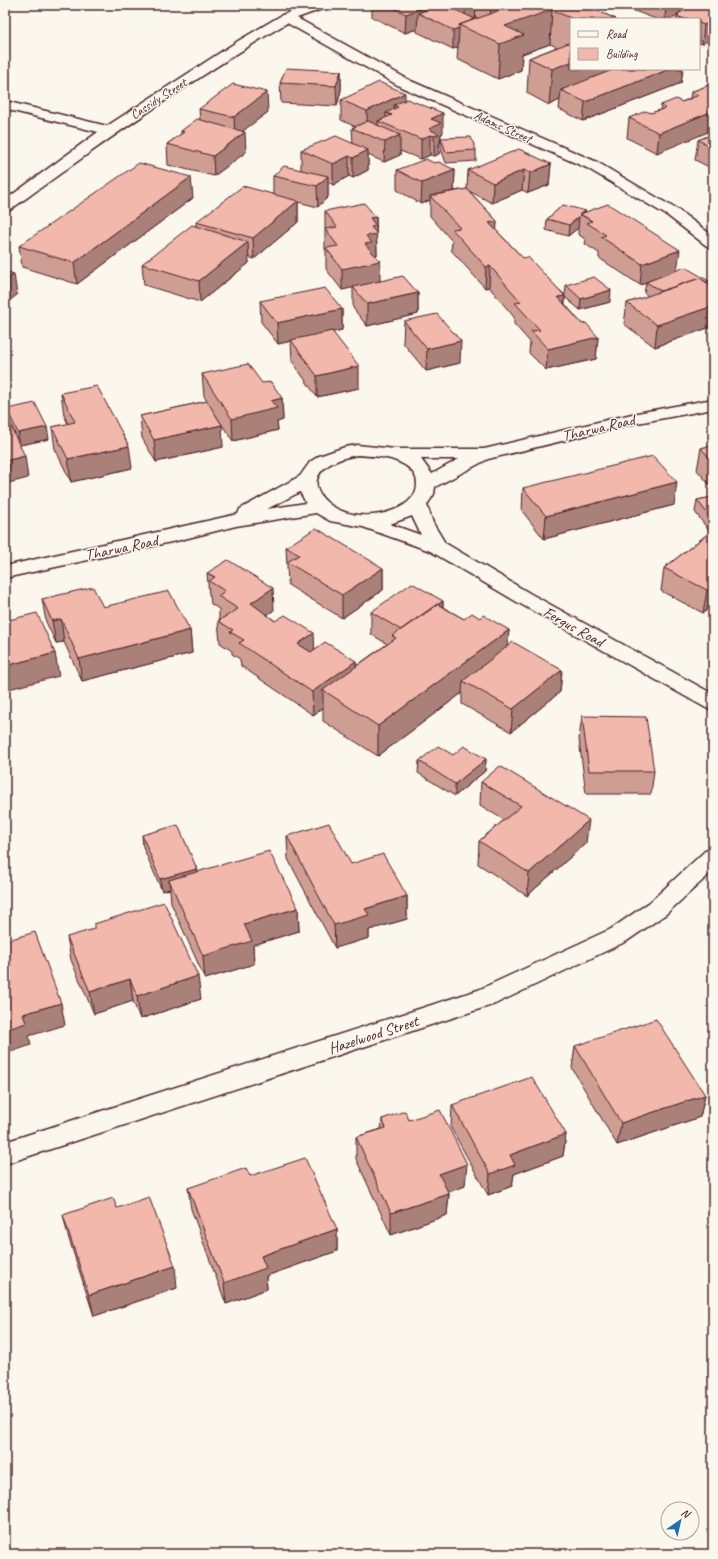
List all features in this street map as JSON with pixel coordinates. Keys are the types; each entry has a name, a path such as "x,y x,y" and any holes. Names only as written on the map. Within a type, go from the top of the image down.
{"street":[{"name":"Cassidy Street","path":"5,208 109,131 243,44 288,18 321,5"},
{"name":"Adams Street","path":"288,18 406,84 592,165 673,214 713,244"},
{"path":"5,105 109,131"},
{"name":"Tharwa Road","path":"394,454 484,454 632,419 713,404"},
{"path":"357,450 376,450 394,454 417,466 424,475 427,484 426,492 418,505 407,512 394,517 365,521 339,517 319,507 311,498 307,489 307,480 313,469 324,460 339,454 357,450"},
{"name":"Tharwa Road","path":"427,484 484,454"},
{"name":"Tharwa Road","path":"236,520 307,480"},
{"path":"418,505 424,523 437,547"},
{"name":"Tharwa Road","path":"5,572 176,535 236,520 319,507"},
{"name":"Fergus Road","path":"365,521 437,547 531,602 713,703"},
{"name":"Hazelwood Street","path":"5,1153 486,997 619,935 658,908 713,857"}],"building":[{"path":"387,5 432,5 406,14"},
{"path":"440,5 445,5 475,19 459,25 459,28 453,30 418,13"},
{"path":"515,5 584,5 614,18 571,18 552,10 505,26 524,35 500,44 459,25"},
{"path":"696,5 713,5 713,20 704,25 700,23 700,18 682,18 676,16 679,15 677,14"},
{"path":"570,42 570,62 552,69 529,58"},
{"path":"286,68 341,71 336,86 280,83"},
{"path":"612,70 667,70 585,102 561,90"},
{"path":"379,82 405,93 367,111 341,100"},
{"path":"233,84 267,92 234,117 199,109"},
{"path":"709,85 713,87 713,111 659,133 629,118 646,111 651,113 666,108 661,105 676,99 682,102 699,95 691,92"},
{"path":"407,99 443,113 431,119 441,123 429,129 439,134 434,136 430,135 421,139 378,121 392,115 386,113 398,107 394,105"},
{"path":"197,119 245,132 213,156 167,144 184,132 181,131"},
{"path":"368,121 400,135 385,142 352,128"},
{"path":"713,134 713,147 698,140"},
{"path":"336,136 368,150 353,158 349,156 333,164 301,150"},
{"path":"471,137 476,150 446,152 441,138"},
{"path":"519,149 551,164 530,173 524,170 493,183 468,170"},
{"path":"426,159 434,163 439,162 455,170 422,183 397,170"},
{"path":"139,163 191,177 74,263 19,246"},
{"path":"284,166 328,176 317,186 273,176"},
{"path":"243,186 298,201 253,238 196,222"},
{"path":"467,189 497,221 489,223 523,258 528,257 565,296 558,297 582,324 586,323 598,337 548,349 531,331 540,330 515,303 521,302 490,266 486,267 452,229 460,228 430,196"},
{"path":"364,203 376,217 370,218 376,226 371,227 377,234 366,236 372,243 365,244 380,261 342,269 326,248 338,246 325,229 337,227 325,211"},
{"path":"608,204 680,250 642,264 601,237 606,235 587,223 592,221 580,214"},
{"path":"563,205 586,211 580,214 579,217 569,225 547,219"},
{"path":"192,225 248,242 199,281 142,264"},
{"path":"685,267 709,281 706,282 700,278 661,291 646,282"},
{"path":"5,271 14,274 5,281"},
{"path":"403,276 418,293 367,304 353,287"},
{"path":"594,277 611,290 581,299 566,285"},
{"path":"700,278 713,287 713,306 657,325 627,303"},
{"path":"325,288 342,309 277,323 260,301"},
{"path":"437,314 461,341 427,349 404,321"},
{"path":"332,331 359,366 317,376 291,340"},
{"path":"248,364 262,383 271,382 282,398 271,401 277,408 232,419 202,374"},
{"path":"97,386 129,446 68,459 52,427 75,422 61,393"},
{"path":"207,401 222,425 154,440 140,416"},
{"path":"35,403 47,427 18,433 7,409"},
{"path":"5,416 25,456 5,461"},
{"path":"713,445 713,462 701,448"},
{"path":"653,456 677,482 546,516 523,488"},
{"path":"713,497 713,521 697,500"},
{"path":"316,528 383,568 342,595 287,562 299,555 286,547"},
{"path":"713,530 713,586 707,590 664,568"},
{"path":"228,560 273,588 251,603 275,621 285,615 314,633 298,644 311,652 325,642 356,661 312,692 239,643 244,640 230,632 233,630 218,621 238,609 218,596 225,591 209,581 215,577 207,573"},
{"path":"412,583 443,601 401,630 371,612"},
{"path":"93,587 103,607 169,591 190,630 79,659 61,619 52,621 42,599"},
{"path":"437,604 464,619 472,613 480,618 483,615 509,630 378,726 323,690 396,638 392,636"},
{"path":"37,613 55,653 5,666 5,621"},
{"path":"513,642 562,670 513,709 463,681"},
{"path":"582,716 646,717 654,771 589,771"},
{"path":"438,746 453,755 464,746 486,759 455,784 419,761"},
{"path":"500,766 589,820 529,873 479,841 521,806 481,782"},
{"path":"329,823 351,864 383,854 407,896 365,909 369,915 334,925 287,836"},
{"path":"178,825 197,869 160,879 142,835"},
{"path":"269,851 298,908 244,924 252,941 203,956 169,880"},
{"path":"164,902 198,976 137,996 130,979 90,992 67,937 94,929 94,924"},
{"path":"35,932 61,1003 23,1014 26,1023 5,1030 5,941"},
{"path":"656,1019 705,1095 621,1123 575,1046"},
{"path":"532,1077 566,1134 510,1155 515,1165 490,1174 452,1105"},
{"path":"440,1110 467,1164 439,1174 449,1194 391,1213 356,1137 386,1128 382,1119 405,1111 409,1120"},
{"path":"305,1158 337,1229 261,1256 266,1268 224,1283 188,1188 246,1168 250,1176"},
{"path":"149,1197 175,1266 89,1295 63,1215 113,1198 117,1208"}]}
